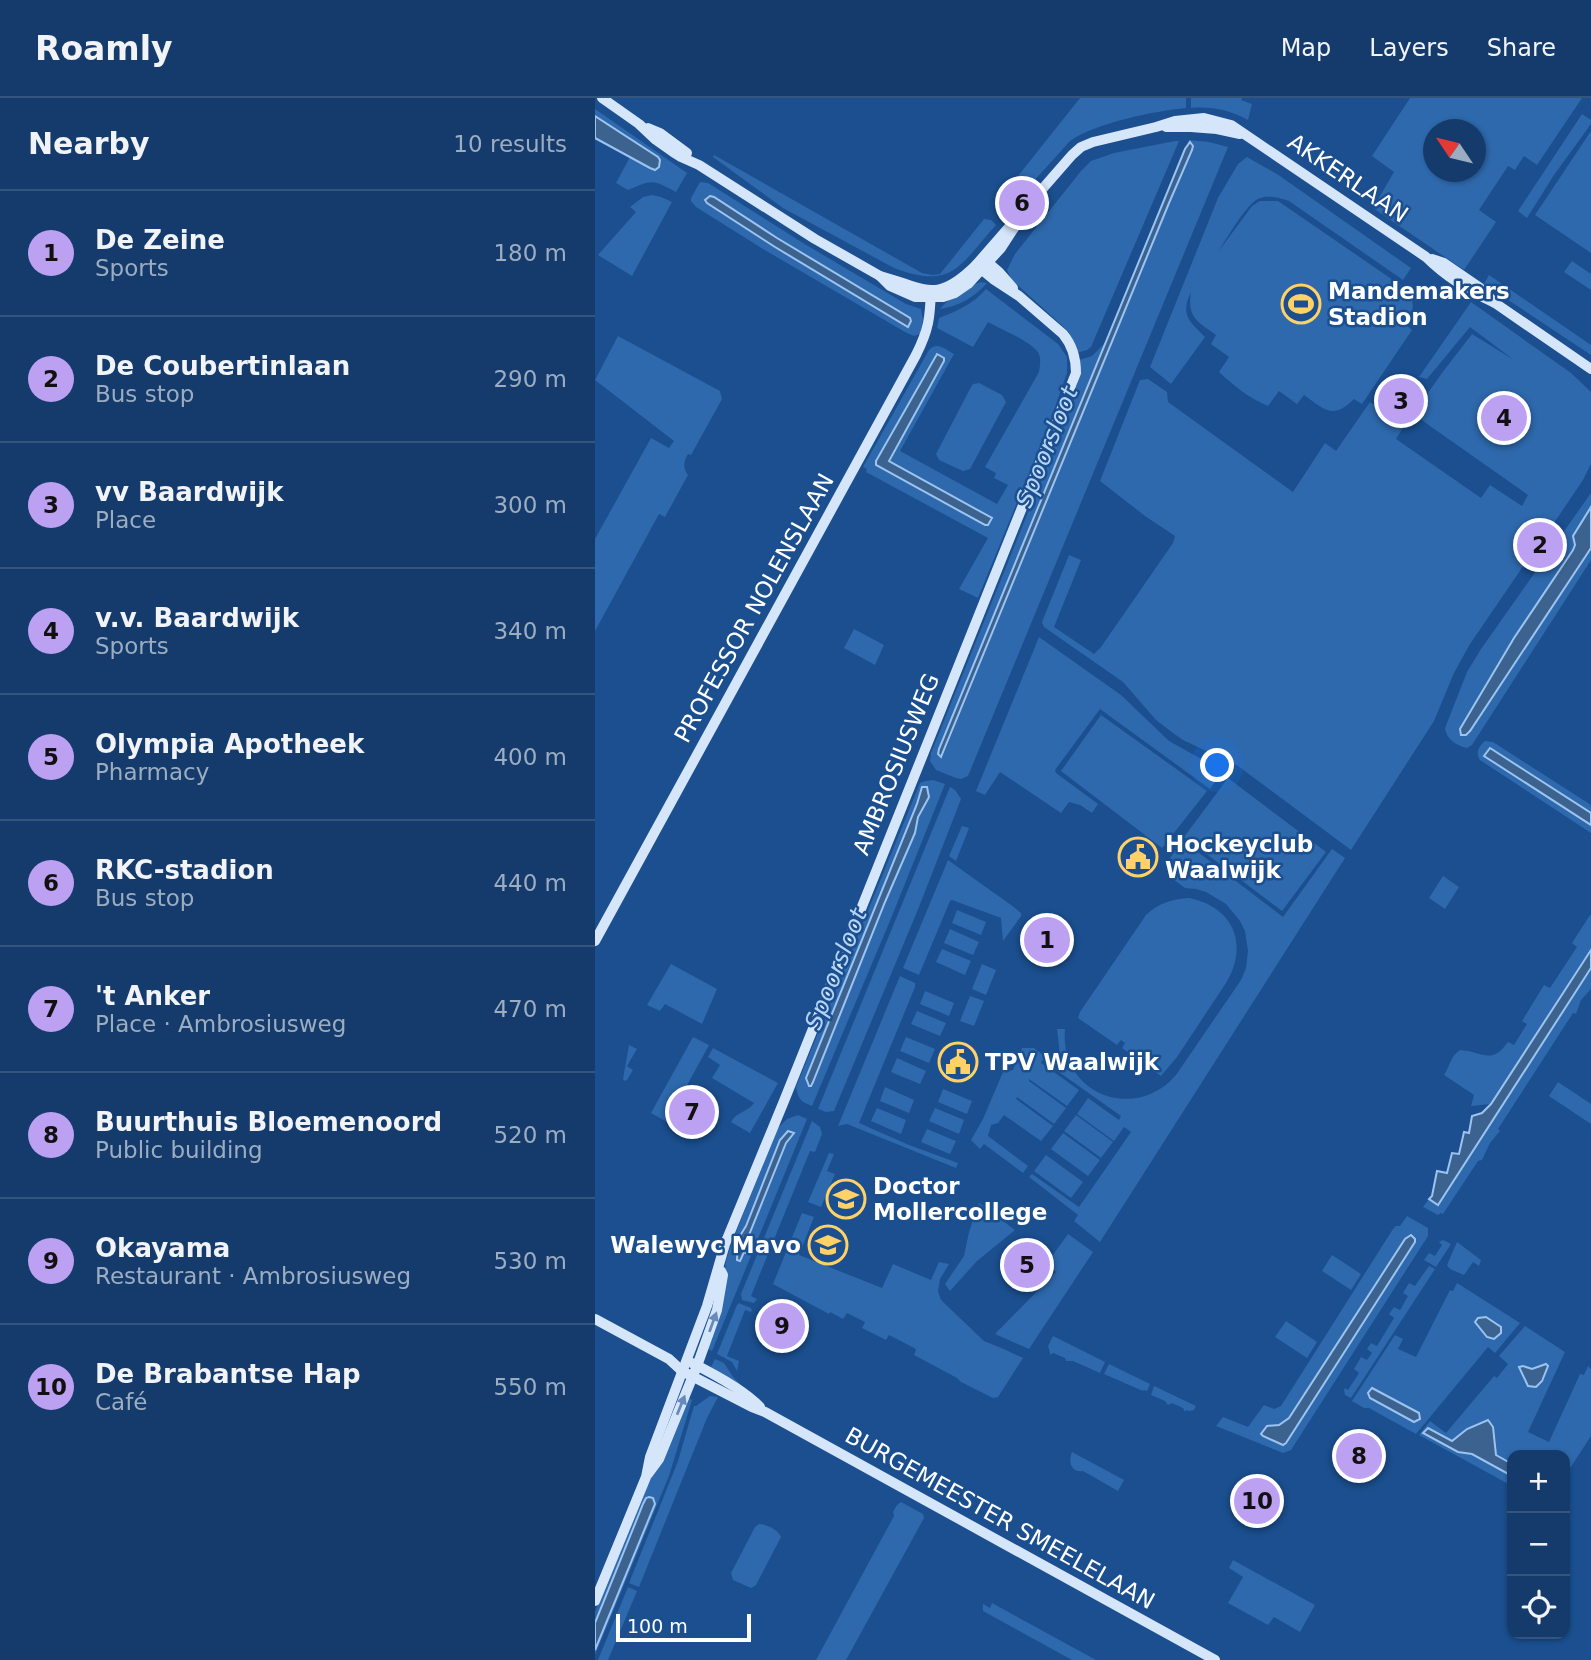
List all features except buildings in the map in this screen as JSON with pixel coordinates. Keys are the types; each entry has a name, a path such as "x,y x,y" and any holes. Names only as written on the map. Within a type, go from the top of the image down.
{"street":[{"path":"602,98 639,124 660,133 699,165 815,239 880,276 943,297 968,284 982,264"},
{"name":"AKKERLAAN","path":"982,264 1013,232 1020,216 1081,147 1156,127 1217,129 1246,135 1426,257 1439,270 1467,289 1495,303 1591,369"},
{"name":"AMBROSIUSWEG","path":"646,1477 650,1457 707,1306 725,1244 1076,373 1075,355 1068,340 1019,296 1005,278 982,264"},
{"name":"PROFESSOR NOLENSLAAN","path":"595,940 916,355 927,331 931,294"},
{"name":"AMBROSIUSWEG","path":"646,1477 659,1459 717,1310 723,1275 719,1265"},
{"name":"BURGEMEESTER SMEELELAAN","path":"595,1319 753,1400 765,1412 1215,1660"},
{"path":"595,1601 646,1477"}],"shaded area":[{"path":"1080,98 1186,98 1186,108 1126,119 1094,129 1070,141 1003,215 995,205"},
{"path":"1191,98 1242,98 1241,100 1252,104 1248,120 1220,110 1191,108"},
{"path":"1410,98 1582,98 1537,165 1524,156 1515,170 1508,166 1479,210 1496,222 1464,270 1373,208 1394,172 1372,156"},
{"path":"595,109 687,173 676,192 652,182 628,190 616,183 630,157 655,170 660,160 595,116"},
{"path":"1582,114 1591,120 1591,124 1527,218 1518,211"},
{"path":"595,116 658,157 659,167 655,170 650,168 595,138"},
{"path":"1591,131 1591,253 1535,215"},
{"path":"1189,140 1228,147 968,776 956,778 936,770 930,761 931,753 1062,428 1081,373 1079,360 1092,356 1106,342 939,749 938,754 941,757 1192,150 1190,143 1187,145"},
{"path":"1179,141 1091,347 1077,353 1068,331 1011,279 1007,270 1015,254 1091,161 1114,153"},
{"path":"1190,142 1192,150 941,757 938,754 939,749"},
{"path":"714,155 922,273 940,274 984,219 991,220 996,225 953,270 942,275 930,276 914,274 894,268 783,208 713,157"},
{"name":"Mandemakers Stadion","path":"1247,157 1277,174 1411,268 1403,280 1289,201 1271,197 1260,198 1249,206 1218,252 1252,206 1260,201 1278,201 1406,289 1413,307 1406,325 1412,330 1362,404 1354,399 1334,411 1318,405 1304,395 1297,404 1279,391 1268,406 1248,395 1219,372 1229,357 1211,344 1216,335 1192,313 1191,292 1186,312 1205,337 1171,384 1150,367 1218,198 1238,164"},
{"path":"700,182 708,183 906,304 921,309 923,320 920,334 914,336 905,332 763,249 696,207 691,198","holes":["714,197 910,318 908,326 707,203"]},
{"path":"652,195 672,202 632,276 598,255 636,212 630,207 643,197"},
{"path":"710,196 910,318 908,327 707,203 705,200"},
{"path":"1572,261 1591,274 1591,290 1564,272"},
{"path":"1489,275 1591,345 1591,355 1484,284"},
{"path":"981,282 987,283 972,297 954,306 940,309 959,292"},
{"path":"986,289 1058,344 1067,357 1067,373 978,598 959,589 988,538 866,472 867,469 863,467 929,350 935,346 941,347 954,354 900,451 997,504 1008,485 994,478 996,473 985,467 1039,372 1039,354 1016,336 988,322 973,347 937,328 939,318 976,299","holes":["937,354 944,362 889,461 992,517 876,465 935,356"]},
{"path":"1471,302 1571,373 1591,392 1591,464 1583,480 1552,526 1549,524 1522,563 1524,565 1470,644 1454,673 1434,721 1351,850 1238,766 1173,733 1156,720 1123,682 1044,627 1042,622 1069,555 1081,560 1054,627 1094,654 1173,543 1175,536 1100,481 1140,380 1148,379 1167,392 1168,402 1293,492 1325,443 1336,451 1370,402 1404,426 1396,439 1481,498 1490,485 1522,506 1528,495 1413,414 1472,334 1514,360 1470,327 1427,379 1419,377"},
{"path":"618,336 720,391 722,399 691,455 686,457 684,465 688,475 665,517 659,514 595,631 595,539 651,438 669,448 674,441 595,380"},
{"path":"937,354 944,358 944,361 889,461 992,518 988,525 876,465"},
{"path":"979,383 1002,395 1006,402 970,469 963,471 939,460 936,454 971,387"},
{"path":"1591,493 1591,507 1573,550 1514,638 1466,735 1591,548 1591,560 1472,745 1467,748 1456,744 1447,735 1445,728 1467,672"},
{"path":"1591,507 1591,548 1470,731 1461,735 1460,729 1514,638 1573,550 1573,536"},
{"path":"854,629 884,645 875,665 844,648"},
{"path":"1039,637 1121,695 1169,741 1223,771 1210,789 1100,709 1055,770 1098,804 1092,813 1069,802 1061,813 1000,772 985,795 976,791"},
{"path":"1101,715 1207,791 1162,848 1061,771"},
{"path":"1485,741 1493,742 1591,805 1591,813 1490,748 1484,756 1591,825 1591,833 1480,760 1478,750"},
{"path":"1490,748 1591,813 1591,825 1484,756"},
{"path":"1228,778 1326,852 1282,911 1184,837"},
{"path":"933,780 945,784 812,1106 801,1099 796,1087 920,783","holes":["917,804 921,811 915,833 813,1082 807,1084 806,1078"]},
{"path":"922,787 927,787 929,797 918,817 915,833 813,1082 809,1086 806,1078"},
{"path":"950,787 961,799 919,907 834,1111 818,1109"},
{"path":"962,826 969,828 956,861 949,856"},
{"path":"1182,840 1283,917 1332,849 1345,858 1100,1242 1074,1221 1078,1215 1029,1177 1032,1174 1079,1207 1131,1132 1124,1127 1114,1141 1077,1114 1088,1098 1119,1120 1121,1116 1042,1060 1041,1063 1079,1090 1067,1106 1029,1079 1066,1108 1054,1124 1017,1097 1016,1099 1053,1126 1041,1141 1004,1115 998,1123 991,1125 988,1136 1028,1166 1023,1173 984,1144 980,1149 971,1140 1003,1072 1013,1070 1022,1048 1034,1048 1061,1064 1057,1029 1065,1029 1066,1052 1074,1070 1087,1085 1103,1094 1121,1099 1141,1097 1159,1089 1176,1075 1241,980 1248,951 1245,931 1226,904 1206,892 1185,888 1166,874 1173,860 1170,858"},
{"path":"948,860 1011,905 1021,916 1003,941 1001,918 950,901 919,975 903,968"},
{"path":"1443,876 1459,887 1445,909 1429,898"},
{"path":"1189,898 1217,910 1227,919 1236,942 1236,955 1226,983 1177,1057 1161,1076 1122,1048 1125,1043 1121,1040 1117,1045 1078,1018 1146,915 1166,902"},
{"path":"957,910 986,922 981,935 952,923"},
{"path":"1590,915 1591,950 1491,1104 1471,1106 1474,1095 1444,1075 1452,1059 1460,1050 1491,1055 1496,1054 1508,1042 1514,1045 1527,1024 1522,1021 1544,985 1550,988 1577,947 1572,943"},
{"path":"950,929 979,942 973,955 944,943"},
{"path":"942,949 971,961 965,975 936,962"},
{"path":"1591,950 1591,968 1438,1205 1429,1199 1437,1171 1447,1173 1452,1153 1459,1154 1464,1132 1469,1133 1472,1116 1482,1113 1491,1104"},
{"path":"671,964 717,989 702,1024 665,1004 660,1011 647,1005"},
{"path":"982,964 996,970 986,995 972,989"},
{"path":"1591,968 1591,989 1581,1000 1576,1014 1573,1013 1498,1129 1500,1131 1490,1143 1482,1160 1478,1161 1443,1214 1438,1215 1423,1207 1429,1199 1439,1205"},
{"path":"900,976 915,983 915,987 859,1123 958,1163 956,1168 847,1124 838,1126"},
{"path":"925,991 954,1003 949,1016 920,1004"},
{"path":"970,996 984,1001 974,1026 960,1021"},
{"path":"917,1011 946,1023 940,1036 911,1024"},
{"path":"693,1037 709,1045 667,1122 651,1113"},
{"path":"906,1037 935,1049 929,1063 900,1051"},
{"path":"629,1045 637,1049 627,1066 633,1070 625,1081 623,1079"},
{"path":"713,1048 778,1083 750,1133 731,1122 754,1103 712,1078 720,1065 708,1057"},
{"path":"897,1058 926,1071 920,1084 891,1072"},
{"path":"1558,1082 1591,1104 1591,1124 1549,1096"},
{"path":"885,1087 914,1100 909,1113 880,1101"},
{"path":"943,1089 972,1101 967,1114 938,1102"},
{"path":"877,1108 906,1120 901,1134 871,1121"},
{"path":"935,1108 964,1120 959,1134 929,1121"},
{"path":"798,1115 807,1119 712,1351 706,1348 720,1310 726,1261 732,1242 778,1128 787,1119","holes":["793,1135 786,1143 747,1240 744,1252 738,1239 746,1226 780,1140"]},
{"path":"1076,1115 1113,1142 1101,1158 1064,1131"},
{"path":"812,1121 820,1127 822,1134 815,1152 810,1151 751,1296 757,1299 754,1303 742,1300 741,1294"},
{"path":"927,1129 956,1141 950,1154 921,1142"},
{"path":"788,1131 794,1133 786,1143 747,1240 747,1251 740,1261 737,1260 738,1239 746,1226 780,1140"},
{"path":"1063,1133 1100,1160 1088,1176 1051,1149"},
{"path":"829,1153 834,1154 827,1171 835,1174 821,1207 808,1202"},
{"path":"1046,1155 1083,1182 1071,1198 1034,1171"},
{"path":"979,1203 1015,1230 977,1261 950,1291 945,1284 964,1256"},
{"path":"802,1213 814,1217 799,1255 882,1288 893,1264 931,1280 939,1262 949,1264 940,1279 938,1291 941,1300 984,1341 1023,1358 998,1397 993,1398 961,1382 914,1355 916,1349 889,1335 886,1340 862,1328 865,1322 847,1313 843,1319 830,1312 829,1314 773,1284"},
{"path":"1407,1216 1428,1228 1428,1236 1291,1450 1283,1453 1216,1426 1223,1417 1248,1427 1264,1405 1274,1409 1281,1406 1393,1229 1400,1226"},
{"path":"1068,1234 1093,1252 1029,1349 995,1334 1056,1272 1047,1263"},
{"path":"1411,1235 1415,1242 1286,1443 1283,1445 1263,1436 1261,1434 1267,1426 1279,1425 1289,1418 1405,1239"},
{"path":"1443,1240 1451,1244 1436,1267 1424,1260 1429,1253 1435,1256 1442,1245 1439,1242"},
{"path":"1457,1242 1481,1260 1479,1266 1473,1262 1464,1275 1447,1265"},
{"path":"1332,1255 1361,1274 1351,1290 1322,1271"},
{"path":"1429,1266 1435,1269 1351,1398 1345,1395 1345,1388 1348,1390 1359,1373 1354,1369 1361,1357 1367,1360 1372,1353 1367,1349 1371,1343 1377,1346 1394,1318 1389,1314 1394,1307 1400,1310 1408,1296 1403,1293 1409,1283 1415,1286"},
{"path":"1457,1283 1520,1323 1495,1353 1488,1347 1416,1434 1352,1401 1395,1335 1403,1339 1398,1349 1416,1357 1450,1290 1453,1291","holes":["1368,1393 1420,1419 1414,1422 1370,1398"]},
{"path":"739,1303 752,1310 745,1310 727,1356 739,1361 737,1371 732,1362 717,1354"},
{"path":"1486,1317 1501,1327 1501,1333 1494,1339 1487,1337 1475,1322 1478,1318"},
{"path":"1286,1321 1317,1342 1307,1358 1275,1337"},
{"path":"1525,1326 1565,1352 1528,1432 1549,1442 1580,1374 1584,1375 1588,1366 1591,1369 1591,1436 1570,1468 1570,1450 1507,1450 1507,1461 1496,1455 1488,1421 1467,1429 1452,1441 1428,1428 1458,1452 1472,1454 1507,1473 1507,1483 1419,1435 1430,1421 1446,1433 1494,1376 1497,1378 1508,1364 1499,1356"},
{"path":"1053,1336 1105,1362 1100,1373 1073,1361 1066,1361 1053,1353 1050,1355 1048,1346"},
{"path":"715,1359 724,1363 746,1390 711,1367"},
{"path":"1109,1364 1150,1384 1147,1391 1104,1374"},
{"path":"1546,1364 1548,1366 1542,1381 1536,1387 1528,1386 1519,1367 1532,1369"},
{"path":"1154,1386 1196,1406 1194,1410 1185,1412 1183,1408 1172,1403 1168,1405 1151,1395"},
{"path":"1372,1388 1419,1413 1420,1419 1414,1422 1370,1398 1368,1393"},
{"path":"710,1396 718,1397 639,1587 629,1583 678,1461 694,1406"},
{"path":"689,1398 692,1400 669,1476 595,1655 655,1501 643,1504 595,1623 595,1612 649,1482"},
{"path":"1488,1420 1493,1427 1496,1455 1507,1461 1507,1473 1472,1454 1458,1452 1423,1433 1428,1428 1452,1441 1467,1429"},
{"path":"1072,1452 1124,1480 1118,1491 1073,1468"},
{"path":"649,1497 653,1498 655,1504 595,1650 595,1623 643,1504"},
{"path":"901,1502 923,1514 924,1518 846,1660 816,1660 894,1516 893,1512"},
{"path":"759,1524 772,1528 781,1537 756,1585 751,1588 733,1580 731,1573"},
{"path":"1233,1560 1315,1605 1300,1632 1274,1617 1268,1625 1228,1603 1243,1577 1229,1568"},
{"path":"628,1587 637,1591 608,1660 598,1660"},
{"path":"992,1603 1096,1660 1072,1660 983,1611 983,1604 990,1608"}],"place":[{"name":"RKC-stadion","path":"1022,203"},
{"name":"Mandemakers Stadion","path":"1301,304"},
{"name":"vv Baardwijk","path":"1401,401"},
{"name":"v.v. Baardwijk","path":"1504,418"},
{"name":"De Coubertinlaan","path":"1540,545"},
{"name":"Hockeyclub Waalwijk","path":"1138,857"},
{"name":"De Zeine","path":"1047,940"},
{"name":"TPV Waalwijk","path":"958,1062"},
{"name":"'t Anker","path":"692,1112"},
{"name":"Doctor Mollercollege","path":"846,1199"},
{"name":"Walewyc Mavo","path":"828,1245"},
{"name":"Olympia Apotheek","path":"1027,1265"},
{"name":"Okayama","path":"782,1326"},
{"name":"Buurthuis Bloemenoord","path":"1359,1456"},
{"name":"De Brabantse Hap","path":"1257,1501"}],"water label":[{"name":"Spoorsloot","path":"1047,447"},
{"name":"Spoorsloot","path":"836,969"}]}
